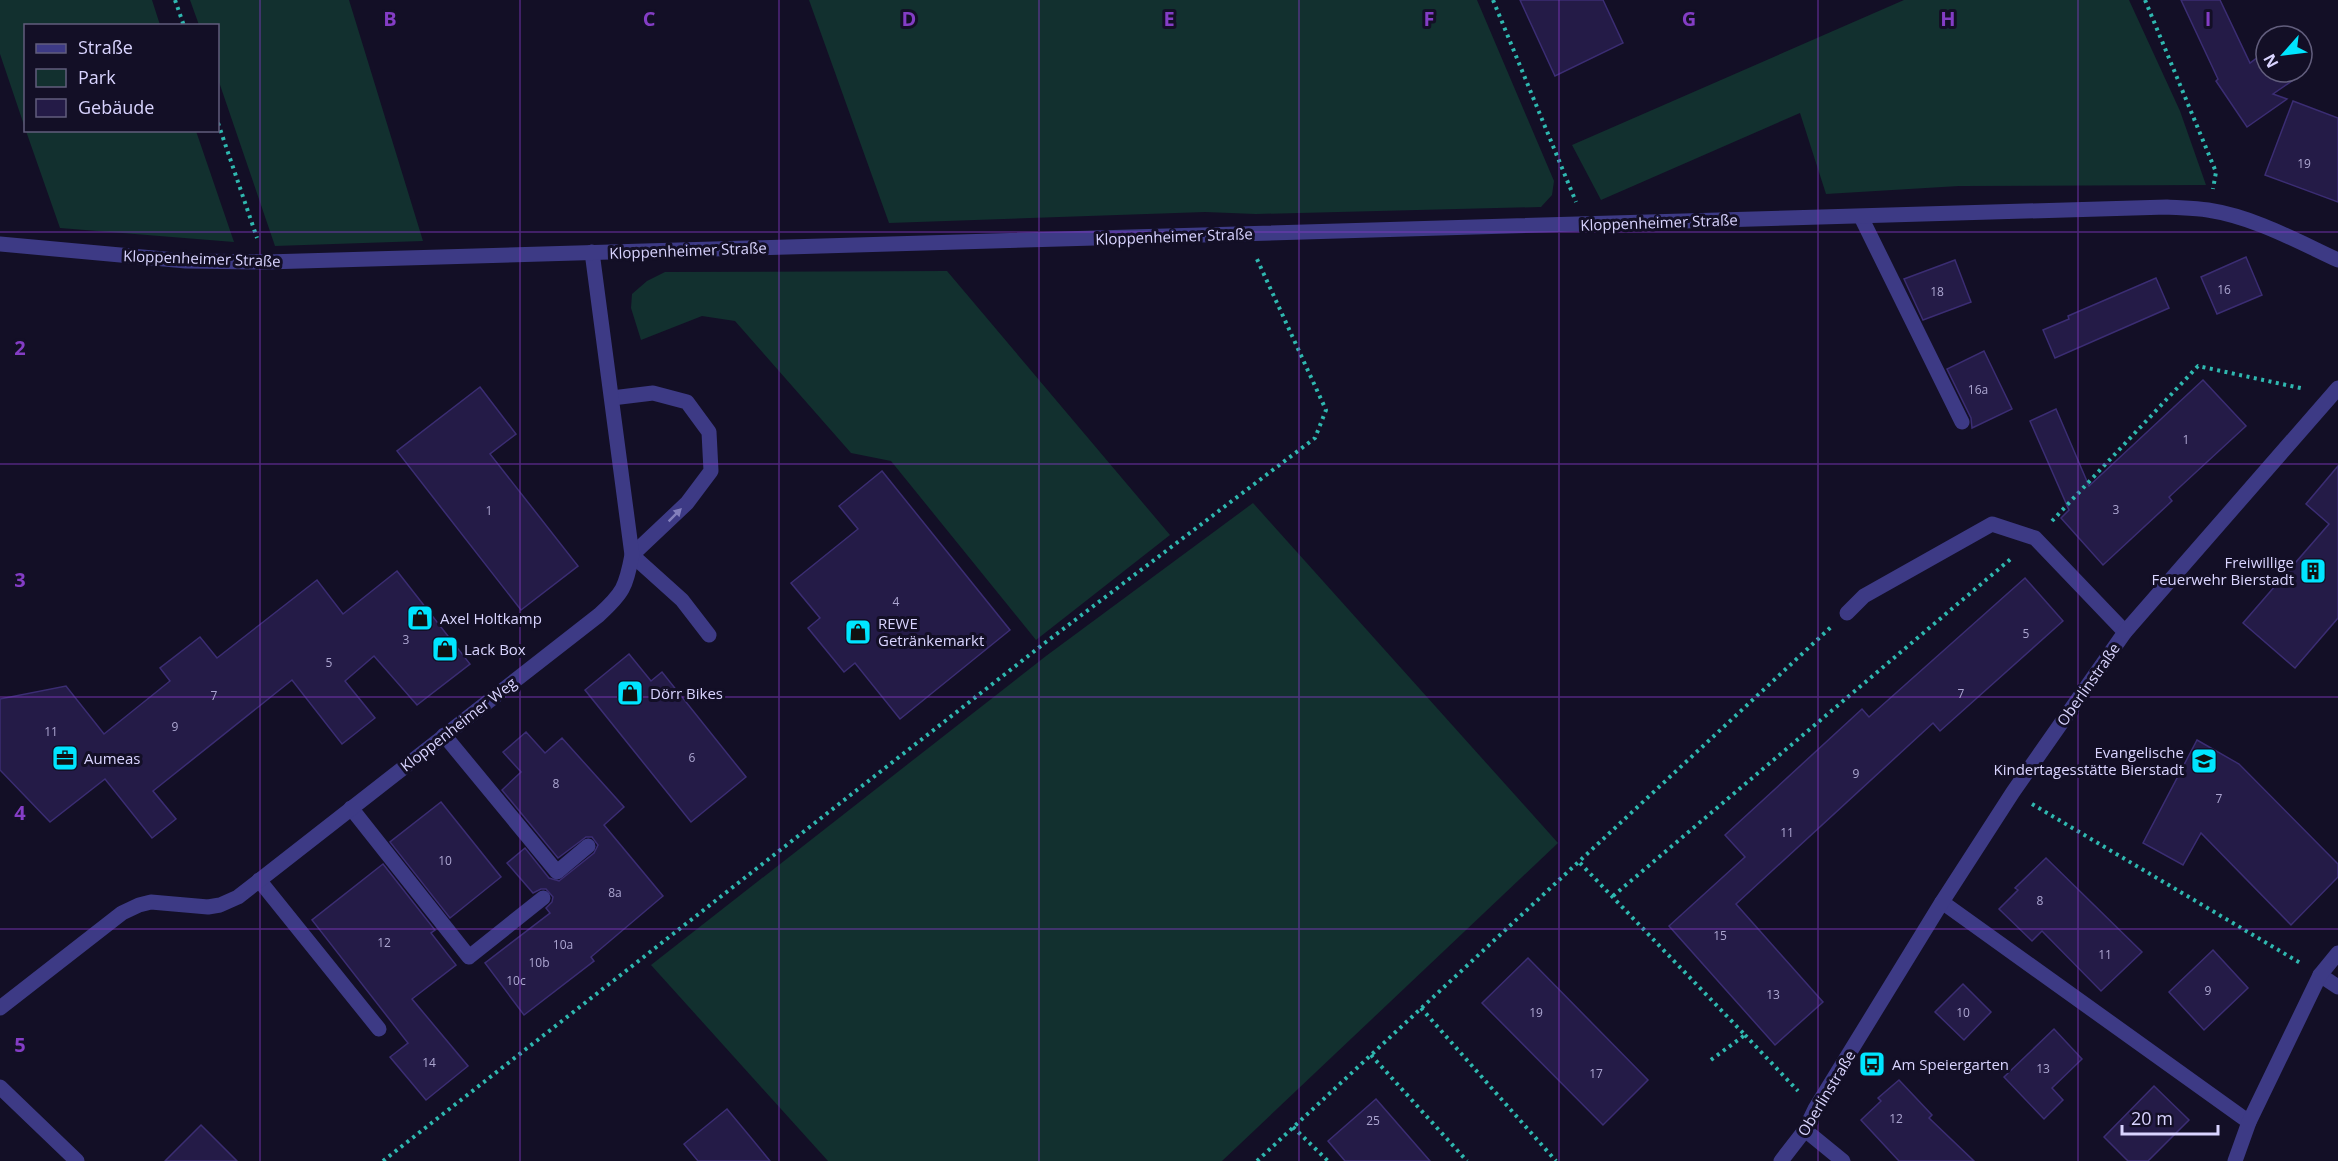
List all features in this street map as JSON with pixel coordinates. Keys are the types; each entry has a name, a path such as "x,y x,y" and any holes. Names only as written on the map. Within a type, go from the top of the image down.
{"street":[{"name":"Kloppenheimer Straße","path":"0,244 186,261 266,262 2167,207 2210,210 2284,235 2338,260"},
{"path":"1862,217 1962,422"},
{"name":"Kloppenheimer Weg","path":"0,1008 122,913 139,905 151,902 208,907 220,905 238,897 599,615 617,597 627,579 632,555 592,252"},
{"name":"Oberlinstraße","path":"1781,1161 1805,1130 1815,1109 1942,902 2013,792 2125,632 2335,391"},
{"path":"612,398 654,393 687,402 709,432 711,471 687,503 632,555 682,600 709,635"},
{"path":"1847,613 1864,596 1992,524 2035,538 2125,632"},
{"path":"444,735 557,872 588,846"},
{"path":"351,808 469,957 543,898"},
{"path":"259,880 379,1029"},
{"path":"1942,902 2249,1122"},
{"path":"2235,1161 2249,1122 2320,975 2338,953"},
{"path":"2320,975 2338,987"},
{"path":"0,1087 77,1161"},
{"path":"1805,1130 1843,1161"}],"path":[{"path":"175,0 183,24"},
{"path":"1493,0 1585,224"},
{"path":"2145,0 2216,172 2210,210"},
{"path":"219,126 266,262"},
{"path":"383,1161 1046,642 1315,438 1326,410 1246,234"},
{"path":"1614,896 2035,538 2198,366 2335,391"},
{"path":"1257,1161 1847,613"},
{"path":"2013,792 2320,975"},
{"path":"1580,862 1815,1109"},
{"path":"1421,1008 1556,1161"},
{"path":"1708,1062 1745,1035"},
{"path":"1371,1055 1467,1161"},
{"path":"1293,1127 1328,1161"}],"green space":[{"path":"0,0 152,0 160,24 24,24 24,125 0,54"},
{"path":"190,0 349,0 423,241 275,246 219,82 219,24 199,24"},
{"path":"809,0 1477,0 1554,181 1552,195 1541,207 1256,214 1205,212 889,223"},
{"path":"1904,0 2129,0 2180,111 2206,185 1959,186 1826,194 1800,113 1601,200 1572,145"},
{"path":"26,132 196,132 234,242 60,228"},
{"path":"947,271 1170,535 1036,640 891,461 851,453 735,321 702,316 641,340 631,308 632,294 647,281 665,272"},
{"path":"1253,503 1558,843 1222,1161 828,1161 651,965 1046,656"}],"building":[{"path":"1520,0 1603,0 1623,43 1555,76"},
{"path":"2181,0 2220,0 2250,63 2254,60 2254,84 2288,84 2273,94 2287,99 2247,127 2216,81 2218,79"},
{"path":"2293,101 2338,118 2338,202 2265,175"},
{"path":"2246,257 2262,295 2217,314 2201,277"},
{"path":"1955,260 1971,302 1923,320 1904,279"},
{"path":"2156,278 2169,308 2055,358 2043,330 2069,319 2068,316"},
{"path":"1984,351 2012,409 1972,428 1971,418 1947,369"},
{"path":"2203,380 2246,426 2169,497 2172,501 2103,565 2061,518 2069,510 2030,421 2056,409 2089,486"},
{"path":"480,387 516,434 490,454 578,566 521,610 397,451"},
{"name":"Freiwillige Feuerwehr Bierstadt","path":"2338,466 2338,618 2295,668 2243,623 2329,524 2306,504"},
{"path":"882,471 1010,630 900,719 855,663 844,672 808,628 820,618 791,583 858,529 839,506"},
{"path":"397,571 470,664 417,705 374,656 345,681 375,718 342,744 292,680 153,791 176,819 152,838 105,779 50,822 0,770 0,699 66,686 104,734 170,681 160,668 200,637 217,658 317,580 343,614"},
{"path":"2025,578 2063,621 1940,731 1933,723 1736,904 1823,1002 1775,1045 1669,926 1745,857 1725,835 1862,709 1869,717"},
{"path":"629,654 651,681 662,672 746,777 691,822 585,690"},
{"path":"526,732 545,753 562,738 624,807 604,825 663,896 591,957 594,961 524,1015 485,963 550,913 546,908 552,902 553,897 546,889 533,893 507,863 525,848 549,878 559,881 594,853 598,845 592,837 586,837 558,858 502,790 521,772 503,752"},
{"path":"2197,740 2239,764 2338,864 2338,877 2291,925 2201,833 2183,865 2143,843"},
{"path":"441,802 501,877 450,918 390,842"},
{"path":"2046,858 2142,952 2101,991 2042,931 2032,941 1999,909 2018,890 2015,888"},
{"path":"383,864 435,930 431,933 456,965 412,999 468,1066 426,1100 390,1057 408,1043 312,920"},
{"path":"2213,950 2248,988 2204,1030 2169,992"},
{"path":"1528,958 1648,1080 1603,1125 1482,1003"},
{"path":"1963,984 1991,1012 1964,1040 1935,1012"},
{"path":"2054,1029 2082,1059 2052,1088 2063,1100 2044,1119 2004,1077"},
{"path":"1899,1080 1932,1115 1929,1118 1974,1161 1899,1161 1861,1120 1881,1101 1878,1098"},
{"path":"2154,1086 2189,1120 2148,1161 2128,1161 2104,1137"},
{"path":"1376,1099 1430,1161 1345,1161 1328,1141"},
{"path":"727,1109 770,1161 698,1161 684,1144"},
{"path":"201,1125 237,1161 165,1161"}],"place":[{"name":"Freiwillige Feuerwehr Bierstadt","path":"2313,571"},
{"name":"Axel Holtkamp","path":"420,618"},
{"name":"REWE Getränkemarkt","path":"858,632"},
{"name":"Lack Box","path":"445,649"},
{"name":"Dörr Bikes","path":"630,693"},
{"name":"Aumeas","path":"65,758"},
{"name":"Evangelische Kindertagesstätte Bierstadt","path":"2204,761"},
{"name":"Am Speiergarten","path":"1872,1064"}]}
